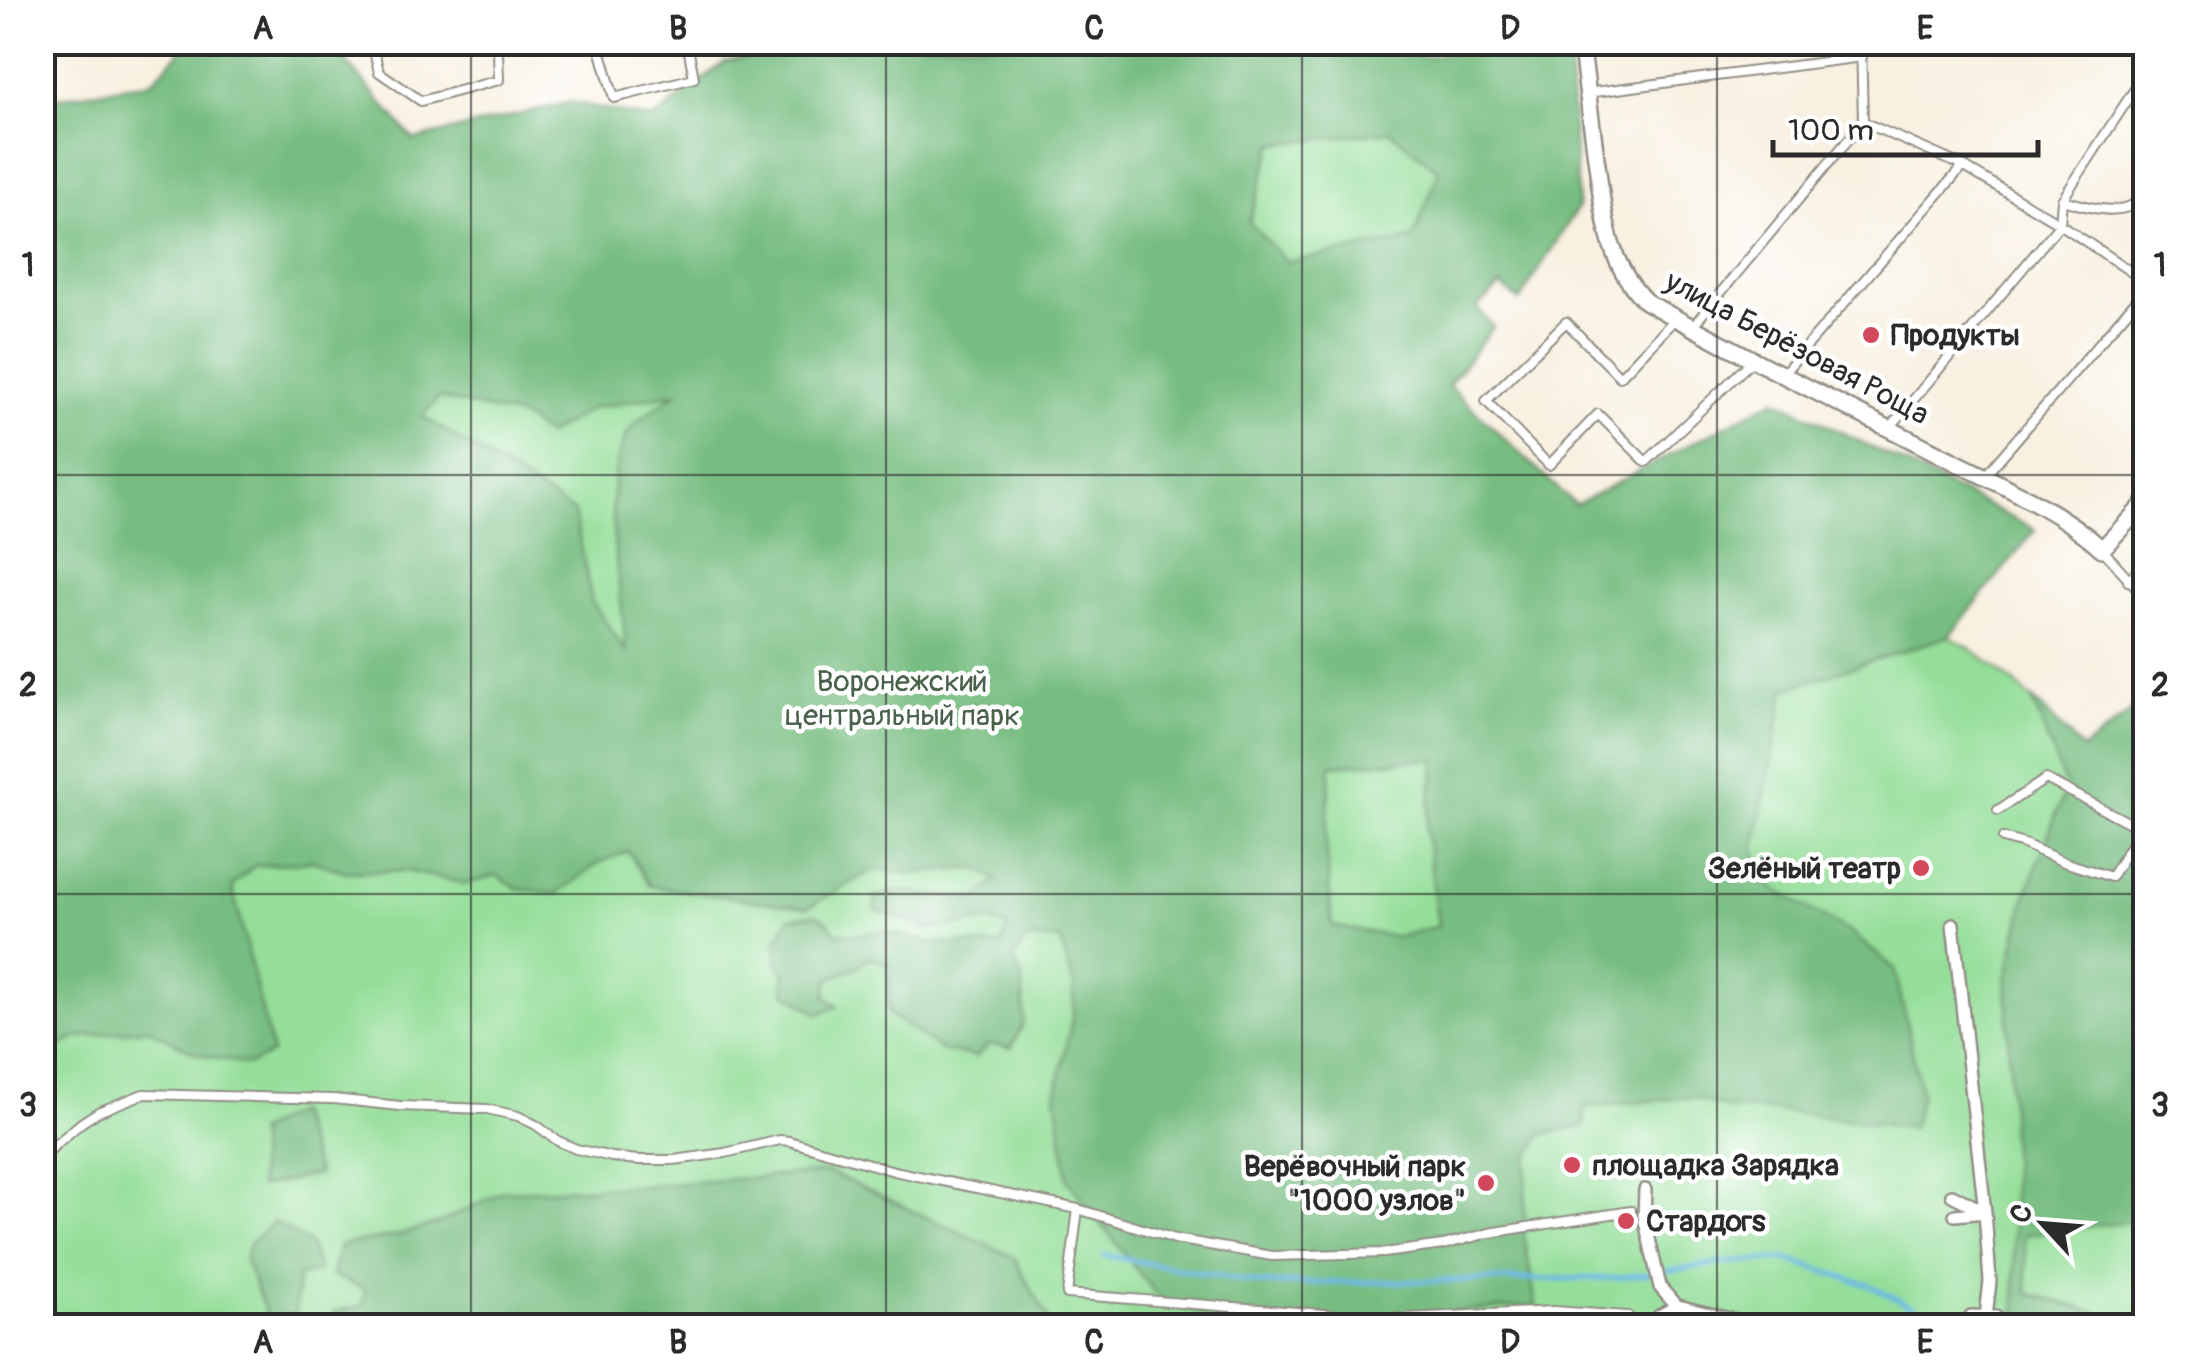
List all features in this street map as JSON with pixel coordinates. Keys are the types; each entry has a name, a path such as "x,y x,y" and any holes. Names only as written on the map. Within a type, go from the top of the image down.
{"street":[{"name":"улица Берёзовая Роща","path":"1581,42 1606,228 1617,262 1645,301 1984,477 2082,531 2102,548"},
{"path":"2102,548 2146,502"},
{"path":"1953,924 1988,1212 1990,1281 1984,1319"},
{"path":"1645,1190 1644,1217 1660,1287 1693,1326"},
{"path":"1952,1195 1988,1212"},
{"path":"1955,1215 1988,1212"},
{"path":"1665,1320 1677,1306"},
{"path":"1677,1306 1759,1326"}],"lane":[{"path":"372,42 379,72 421,101 499,80 498,52 506,42"},
{"path":"598,42 614,98 694,78 687,42"},
{"path":"1692,327 1863,122 1861,42"},
{"path":"1587,93 1862,57"},
{"path":"1889,429 2060,224 2062,200 2146,72"},
{"path":"1863,122 1963,166 2060,224 2146,285 1984,477"},
{"path":"1782,375 1963,166"},
{"path":"2062,200 2107,212 2138,203 2146,195"},
{"path":"1676,318 1620,377 1566,322 1486,402 1548,465 1598,414 1646,462 1753,360"},
{"path":"2102,548 2146,601"},
{"path":"2128,580 2146,561"},
{"path":"1998,810 2046,779 2143,824 2111,876 2003,838"},
{"path":"42,1160 81,1123 144,1094 333,1099 487,1109 518,1116 576,1149 637,1160 674,1160 789,1141 894,1172 1078,1209 1175,1239 1272,1256 1384,1253 1443,1245 1489,1233 1644,1217"},
{"path":"1078,1209 1068,1294 1386,1319 1554,1311 1628,1316"}],"green space":[{"name":"Воронежский центральный парк","path":"189,42 330,43 414,140 571,102 653,120 725,62 817,43 1363,42 1426,57 1497,43 1568,43 1578,207 1519,301 1501,285 1477,307 1493,327 1448,386 1575,505 1776,399 2035,530 1949,636 2003,673 2082,750 2145,701 2145,1326 43,1326 42,101 151,82"},
{"name":"Воронежский центральный парк","path":"1363,42 1426,57 1497,43 1568,43 1578,207 1519,301 1501,285 1477,307 1493,327 1448,385 1575,505 1776,399 2035,530 1949,636 1785,689 1755,847 1761,881 1851,933 1895,969 1921,1094 1912,1128 1772,1110 1729,1109 1693,1097 1584,1107 1585,1126 1543,1134 1527,1158 1524,1235 1536,1306 1372,1317 1369,1326 1244,1326 1161,1301 1068,1181 1056,1096 1074,1008 1074,985 1060,939 1025,940 1013,960 1022,975 1024,1022 1011,1048 989,1044 977,1057 941,1050 889,1014 888,964 869,957 829,979 826,997 838,1006 819,1014 784,991 785,974 778,963 776,942 789,918 816,914 835,932 854,935 882,931 935,943 1000,946 1008,927 989,921 928,929 876,910 875,897 900,891 977,899 997,880 976,868 912,873 873,870 807,908 650,886 628,851 599,863 557,894 516,888 496,875 467,884 407,871 346,872 312,861 254,866 232,886 272,1053 249,1065 195,1053 147,1028 77,1038 43,1055 43,101 151,82 189,43 330,43 414,140 571,102 653,120 725,62 817,43","holes":["1390,131 1439,171 1413,239 1287,262 1249,222 1273,144","676,393 632,428 619,456 614,482 614,540 626,651 592,602 574,512 422,416 439,398 521,417 547,435 592,408","1436,759 1426,830 1438,926 1396,937 1332,926 1326,843 1331,765"]},
{"path":"2031,697 2083,750 2145,701 2145,1219 2024,1235 2028,1293 2144,1326 2016,1326 2007,980 2025,898 2066,787"},
{"path":"296,1112 318,1174 259,1187 258,1131"},
{"path":"828,1172 1014,1257 1052,1326 336,1326 334,1312 362,1306 366,1290 332,1275 340,1245 396,1236 441,1222 504,1191 642,1186"},
{"path":"274,1222 309,1243 319,1272 298,1276 295,1314 268,1319 245,1260 249,1244"}],"waterway":[{"path":"1104,1255 1262,1284 1614,1278 1648,1274"},
{"path":"1666,1271 1785,1259 1869,1285 1952,1326"}],"place":[{"name":"Продукты","path":"1871,335"},
{"name":"Зелёный театр","path":"1921,868"},
{"name":"площадка Зарядка","path":"1572,1165"},
{"name":"Верёвочный парк \"1000 узлов\"","path":"1486,1183"},
{"name":"Стардогs","path":"1626,1221"}]}
